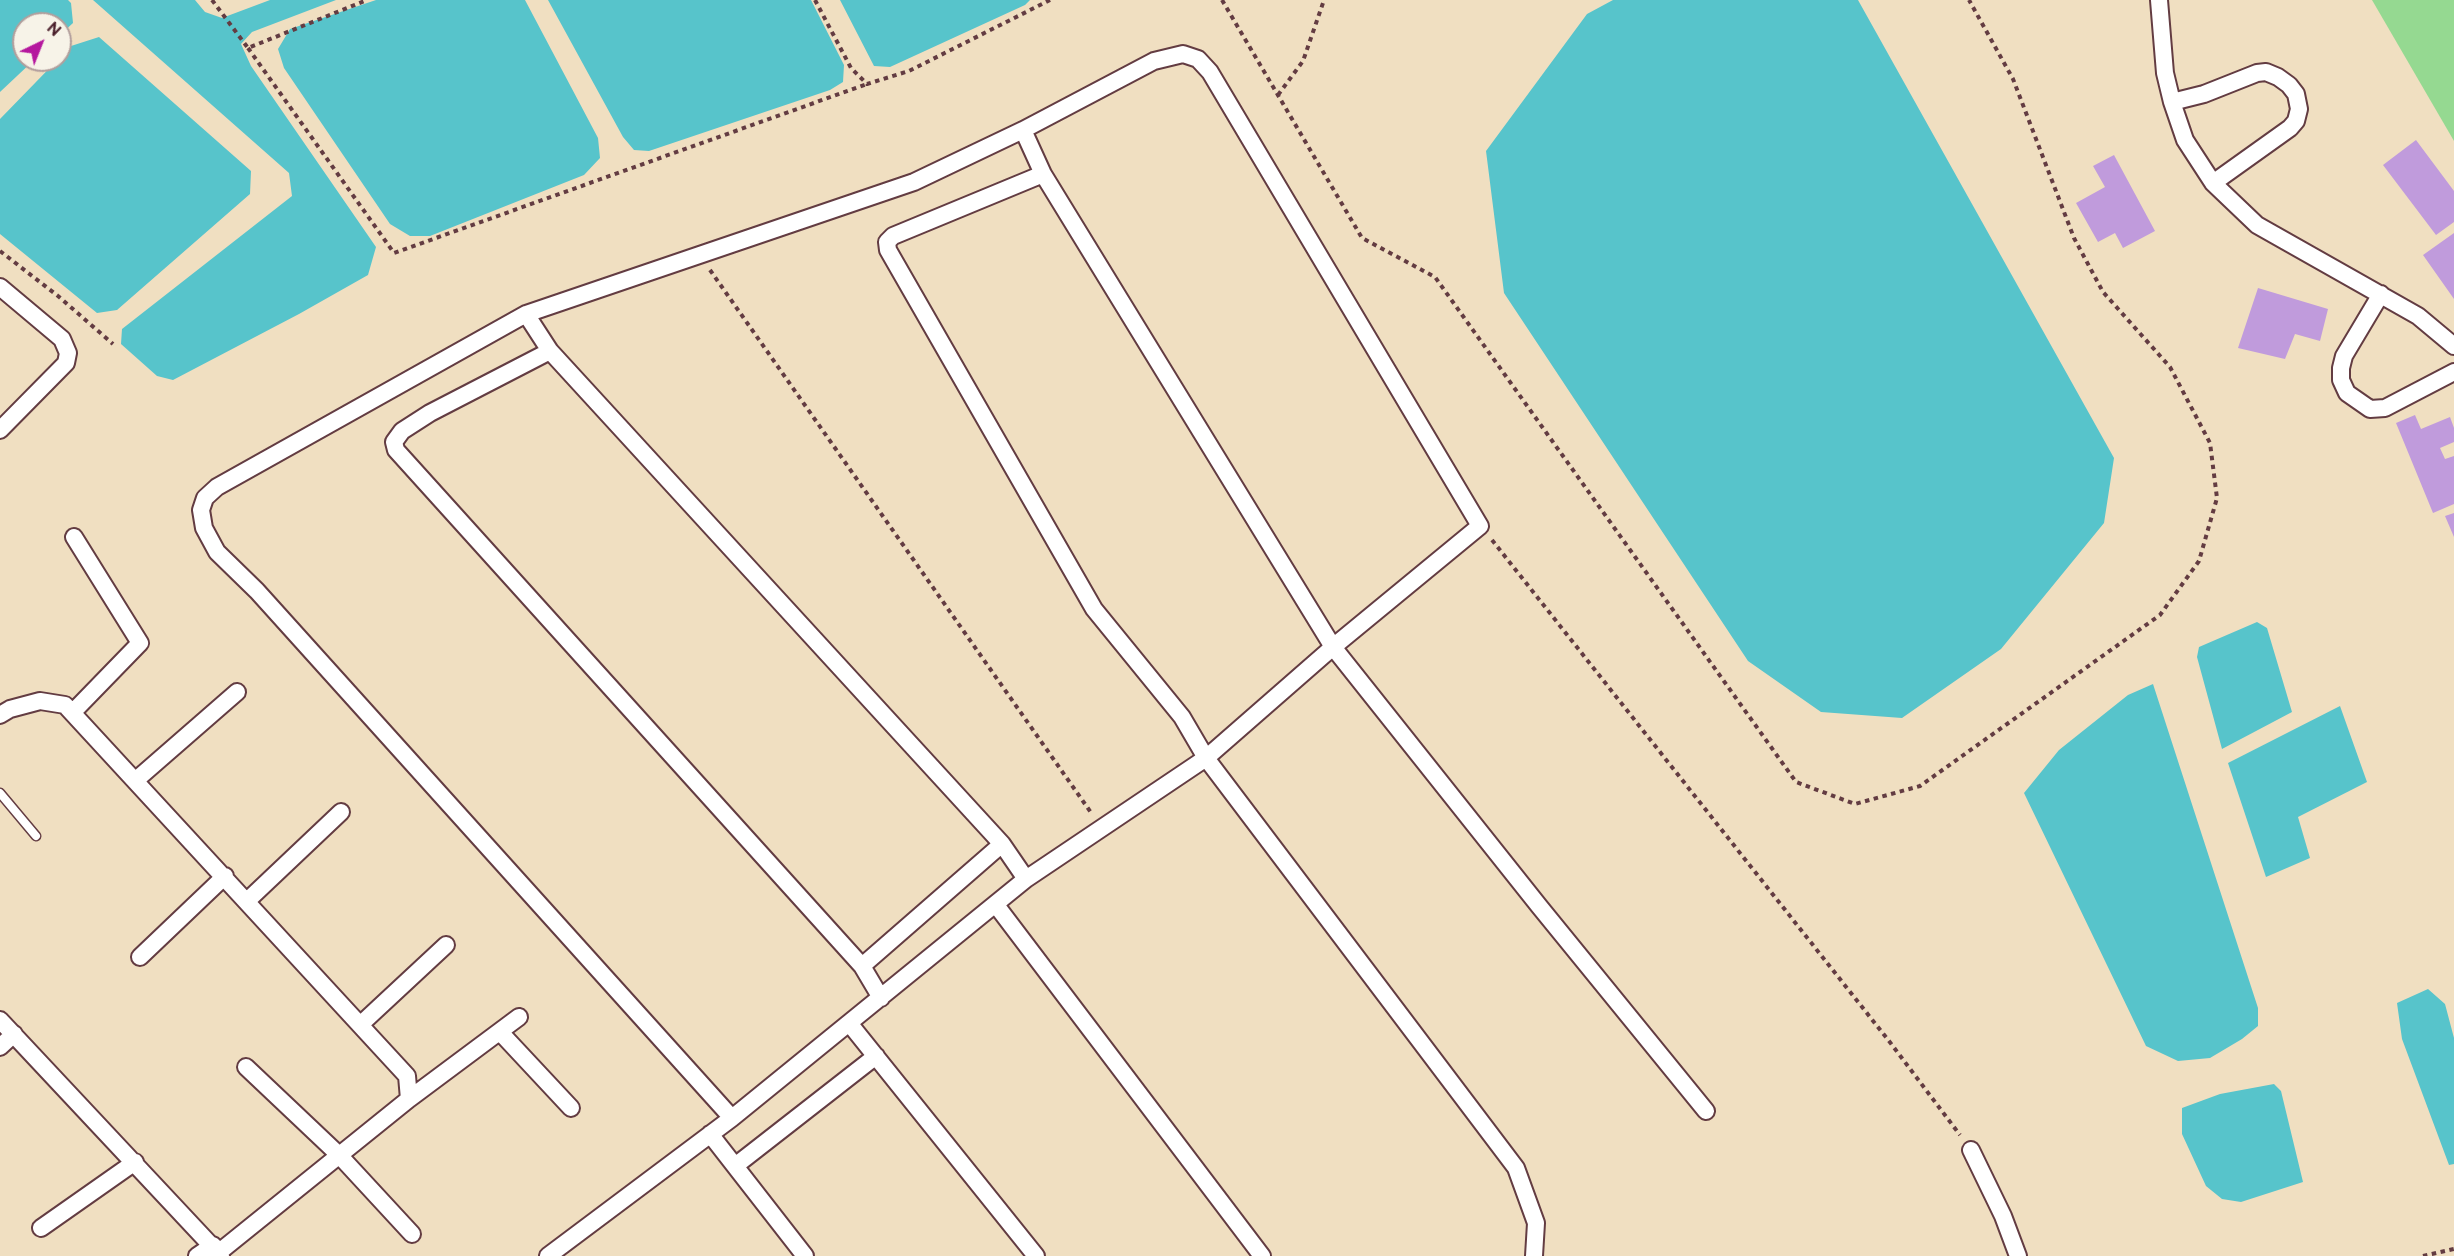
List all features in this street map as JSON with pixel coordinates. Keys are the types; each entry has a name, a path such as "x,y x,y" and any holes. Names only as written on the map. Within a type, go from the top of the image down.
{"street":[{"path":"2159,0 2164,73 2172,102 2185,140 2214,183 2257,225 2418,316 2454,346"},
{"path":"556,1253 732,1118 1026,879 1206,758 1333,647 1480,526 1210,72 1198,59 1183,54 1154,61 1023,130 914,182 526,314 217,487 205,498 201,510 204,528 217,552 256,591 732,1118"},
{"path":"2172,102 2205,94 2257,73 2266,72 2278,76 2296,94 2299,109 2296,121 2290,128 2214,183"},
{"path":"1023,130 1043,174 1333,647 1706,1111"},
{"path":"1043,174 893,236 887,242 888,250 1094,609 1182,717 1206,758 1516,1168 1536,1223 1534,1256"},
{"path":"0,287 62,339 68,353 66,363 0,430"},
{"path":"2381,294 2344,356 2341,380 2347,393 2370,409 2385,408 2454,372"},
{"path":"526,314 550,351 1002,844 1026,879"},
{"path":"550,351 430,413 402,431 394,442 396,450 862,966 881,998"},
{"path":"73,712 140,643 74,537"},
{"path":"136,780 237,692"},
{"path":"0,716 10,709 40,701 65,705 73,712 407,1076 409,1099"},
{"path":"247,901 341,812"},
{"path":"862,966 1002,844"},
{"path":"140,957 225,876"},
{"path":"996,904 1263,1256"},
{"path":"360,1025 446,945"},
{"path":"197,1256 217,1252 409,1099 519,1017"},
{"path":"0,1020 217,1252"},
{"path":"849,1023 1036,1256"},
{"path":"500,1032 571,1108"},
{"path":"0,1047 14,1034"},
{"path":"735,1166 876,1056"},
{"path":"246,1067 339,1155 411,1234"},
{"path":"710,1134 805,1256"},
{"path":"1971,1150 2003,1216 2018,1256"},
{"path":"41,1228 135,1162"}],"lane":[{"path":"0,793 36,836"}],"path":[{"path":"248,48 367,0"},
{"path":"815,0 850,68 867,84"},
{"path":"214,1 394,253 909,71 1050,0"},
{"path":"1222,0 1362,238 1435,277 1796,782 1855,804 1920,786 2160,615 2199,561 2217,498 2210,442 2170,367 2103,292 2074,238 2013,79 1969,0"},
{"path":"1278,95 1303,61 1324,0"},
{"path":"0,251 114,344"},
{"path":"699,255 1102,828"},
{"path":"1480,526 1888,1041 1971,1150"},
{"path":"2423,1256 2454,1249"}],"green space":[{"path":"2372,0 2454,0 2454,141"}],"water":[{"path":"0,0 68,0 71,3 72,12 12,12 12,72 21,72 0,92"},
{"path":"93,0 195,0 205,12 222,18 270,0 336,0 252,32 241,44 251,66 376,247 368,275 173,380 157,376 121,344 122,329 292,196 289,173"},
{"path":"376,0 525,0 598,138 600,158 584,175 430,236 410,236 390,224 284,68 278,49 290,29"},
{"path":"548,0 811,0 844,65 843,82 830,90 649,151 634,150 623,137"},
{"path":"840,0 1030,0 1025,5 890,67 874,66"},
{"path":"1613,0 1858,0 2114,458 2104,523 2001,649 1902,718 1821,712 1748,661 1504,293 1486,151 1587,14"},
{"path":"99,37 251,171 250,194 117,310 97,313 0,234 0,119 46,72 72,72 72,46"},
{"path":"2257,622 2267,628 2292,712 2222,749 2197,657 2199,647"},
{"path":"2153,684 2258,1008 2258,1026 2242,1039 2210,1058 2178,1061 2146,1046 2024,793 2059,750 2128,695"},
{"path":"2340,706 2367,782 2298,817 2310,858 2266,877 2228,763"},
{"path":"2428,989 2445,1004 2454,1038 2454,1164 2449,1165 2402,1039 2397,1003"},
{"path":"2274,1084 2281,1091 2303,1182 2241,1202 2222,1199 2206,1186 2182,1134 2182,1108 2220,1094"}],"building":[{"path":"2416,140 2454,191 2454,222 2436,235 2383,165"},
{"path":"2114,155 2155,231 2123,248 2115,233 2098,242 2076,203 2105,187 2093,166"},
{"path":"2454,233 2454,299 2423,255"},
{"path":"2258,288 2328,309 2320,341 2295,334 2285,359 2238,348"},
{"path":"2415,415 2421,429 2450,417 2454,428 2454,442 2440,448 2445,459 2454,456 2454,504 2433,513 2396,423"},
{"path":"2454,513 2454,537 2445,516"}]}
